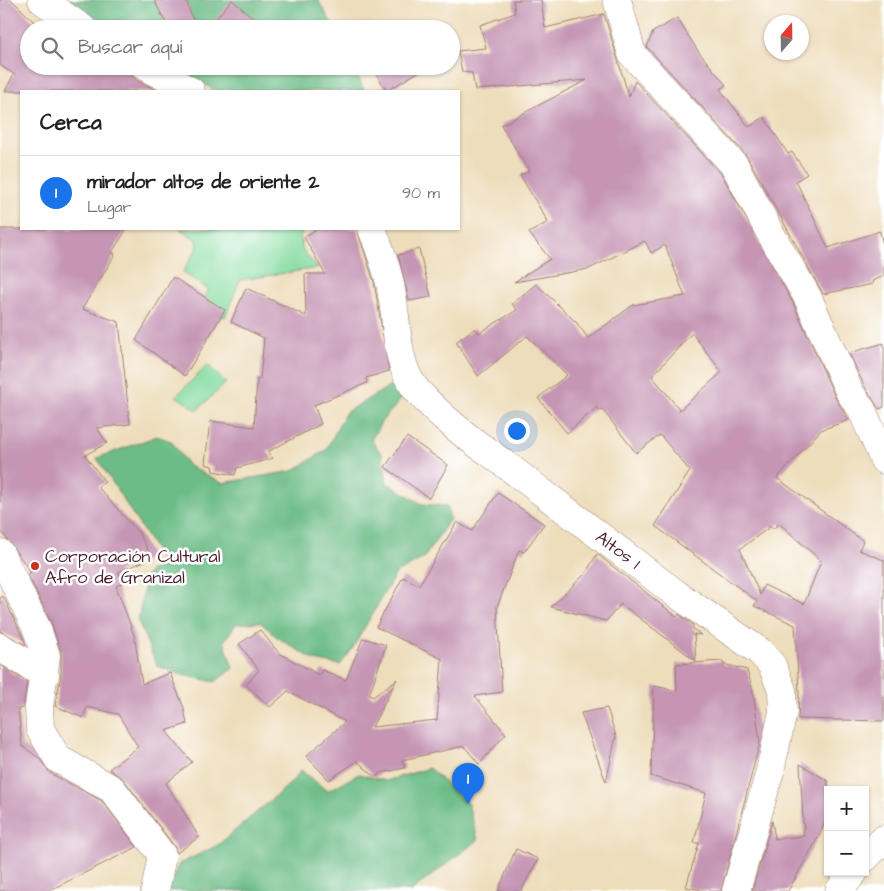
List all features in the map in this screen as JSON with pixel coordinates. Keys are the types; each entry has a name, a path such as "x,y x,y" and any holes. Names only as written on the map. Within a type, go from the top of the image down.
{"street":[{"path":"42,0 70,20"},
{"path":"618,0 632,54 735,166 806,296 850,393 860,408 884,460"},
{"path":"161,75 188,90"},
{"name":"Altos 1","path":"372,230 392,293 398,342 408,378 422,395 471,441 489,452 675,593 759,651 772,665 782,690 783,712 770,771 736,891"},
{"path":"0,553 37,629 46,656 45,675 39,708 40,729 58,759 112,789 162,854 155,891"},
{"path":"0,647 45,675"},
{"path":"869,854 884,839"},
{"path":"839,891 851,876"}],"green space":[{"path":"67,0 318,0 330,20 101,20"},
{"path":"189,75 358,75 364,90 213,90"},
{"path":"182,230 304,230 300,236 303,251 318,268 240,280 225,317 200,305 209,290 183,272 198,246 197,240"},
{"path":"208,365 226,383 197,410 176,396"},
{"path":"400,380 400,401 382,421 371,440 382,454 387,483 422,504 447,506 450,519 424,558 396,573 351,651 340,665 314,660 277,637 260,622 236,624 224,641 233,668 215,682 179,674 157,666 138,621 146,576 161,559 97,458 157,436 171,441 189,466 222,483 293,471 326,450 346,412"},
{"path":"429,768 468,804 478,840 411,891 166,891 179,864 218,845 291,783 301,770 327,791 359,774 386,781"}],"building":[{"path":"0,0 12,0 32,20 20,20 20,75 132,75 136,80 156,90 5,91 14,74 0,65"},
{"path":"154,0 186,0 193,20 164,20"},
{"path":"232,0 255,20 215,20"},
{"path":"513,0 541,0 545,28 604,14 629,97 635,81 722,175 793,303 836,399 849,420 821,430 777,478 863,541 859,550 884,560 884,721 798,719 799,693 795,625 754,606 757,601 655,526 690,471 660,435 636,453 602,409 599,411 597,407 567,433 538,398 567,375 527,336 478,376 456,342 475,328 479,333 517,310 512,304 536,284 576,322 588,338 633,305 685,296 665,245 651,253 645,241 589,269 514,282 550,259 529,233 548,222 520,175 529,171 501,125 587,80 475,90 472,73 462,72 460,51 486,48 480,25 515,13","holes":["692,333 722,372 680,410 652,376","779,523 821,561 804,604 764,585 760,595 740,549 771,526 773,529"]},
{"path":"677,18 698,51 726,85 720,89 749,127 764,117 788,154 792,152 807,174 796,181 828,248 880,231 884,251 884,276 872,281 873,284 823,294 747,156 647,47 653,32"},
{"path":"377,75 413,75 389,90 386,90"},
{"path":"0,229 126,230 112,252 115,255 82,309 119,322 130,424 97,428 107,443 85,455 105,482 98,487 139,533 152,558 118,572 124,582 116,586 134,635 142,684 170,673 184,708 187,724 166,731 192,762 166,783 199,837 177,853 174,846 124,780 109,769 138,747 118,714 87,707 83,718 55,706 61,676 61,651 51,622 28,575 31,572 0,530"},
{"path":"315,230 357,230 374,282 389,371 366,378 367,383 314,405 321,424 267,452 273,458 237,468 235,475 213,471 212,466 205,464 210,421 254,427 257,379 260,379 264,338 231,322 246,288 306,316 305,274 325,274 304,237"},
{"path":"419,249 431,297 409,301 398,255"},
{"path":"173,277 225,310 185,376 136,340"},
{"path":"884,343 884,407 879,409 864,385 849,353"},
{"path":"407,437 448,465 429,498 385,467"},
{"path":"498,493 544,524 524,552 519,550 497,607 502,692 475,696 506,734 479,764 464,746 402,760 405,768 381,773 375,777 357,761 329,780 306,756 345,722 288,691 270,707 246,685 259,670 239,644 260,630 279,653 319,675 322,670 346,680 363,638 386,645 369,695 373,697 397,679 372,727 437,720 442,659 376,627 403,577 419,585 457,522 472,531"},
{"path":"597,554 677,617 679,614 693,625 693,629 701,635 694,634 696,661 621,604 606,621 551,607 585,574"},
{"path":"3,596 26,645 0,631 0,598"},
{"path":"723,661 723,664 747,670 753,691 760,742 721,891 707,891 686,887 699,843 694,843 706,793 651,776 654,686 677,691 676,664"},
{"path":"0,665 27,682 23,708 18,709 22,746 39,758 50,773 102,801 137,847 48,891 0,891"},
{"path":"607,708 616,736 606,782 581,713"},
{"path":"800,764 828,781 828,786 824,786 824,825 788,891 752,891 772,821 775,839 804,836"},
{"path":"516,849 538,859 521,891 498,891"}],"place":[{"name":"Corporación Cultural Afro de Granizal","path":"35,566"},
{"name":"mirador altos de oriente 2","path":"468,804"}]}
